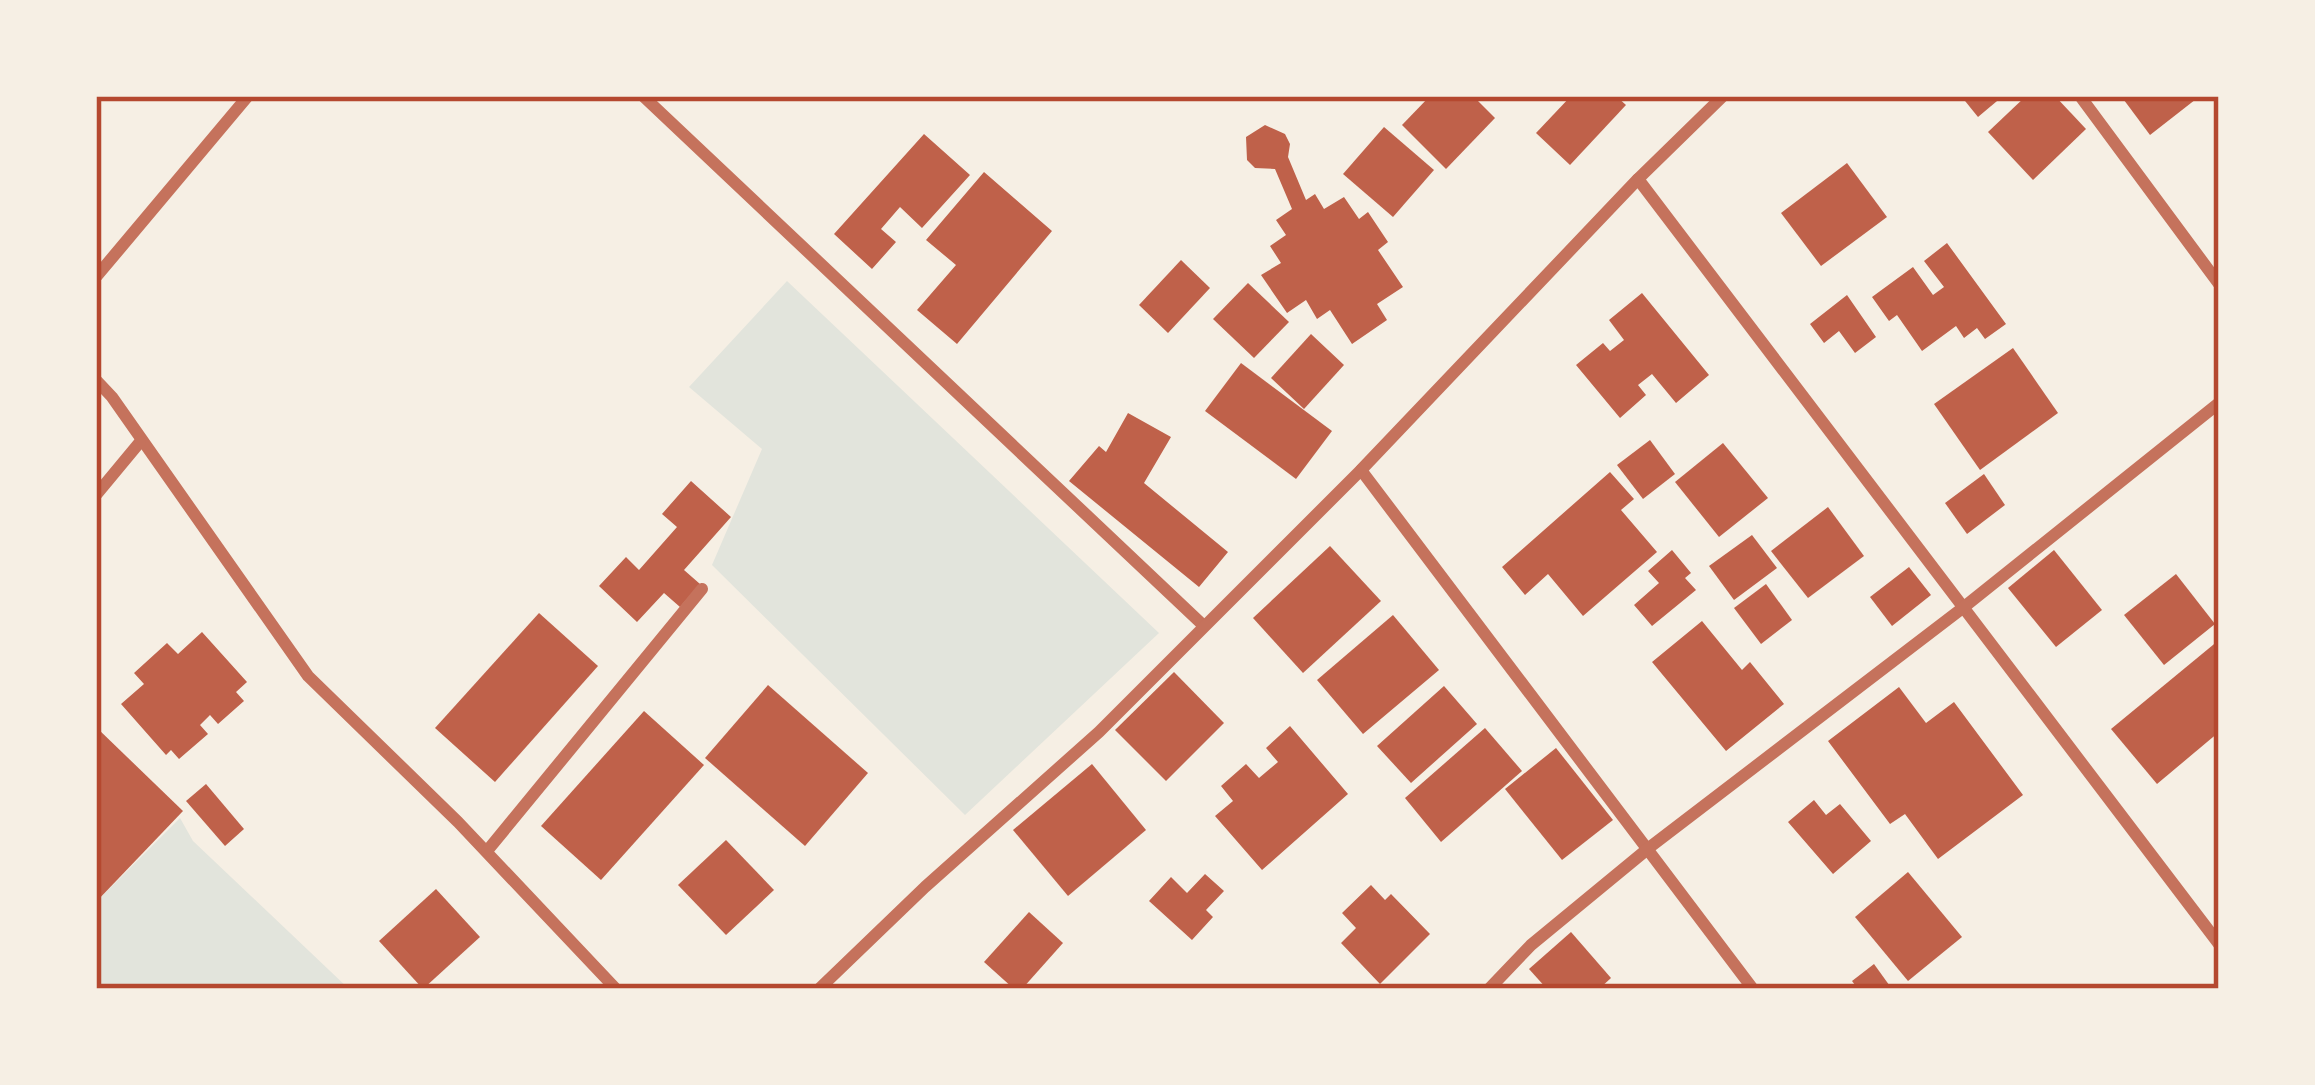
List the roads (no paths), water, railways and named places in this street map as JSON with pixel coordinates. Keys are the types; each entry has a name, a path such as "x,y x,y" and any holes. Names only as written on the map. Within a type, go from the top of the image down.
{"street":[{"path":"96,277 248,96"},
{"path":"644,96 1204,626"},
{"path":"819,989 925,886 1100,732 1723,96"},
{"path":"2080,96 2219,284"},
{"path":"1639,179 2219,944"},
{"path":"96,380 308,676 487,851 616,989"},
{"path":"1489,989 1531,945 1650,848 1964,607 2219,403"},
{"path":"96,495 140,442"},
{"path":"1361,470 1754,989"},
{"path":"487,851 701,589"}]}
